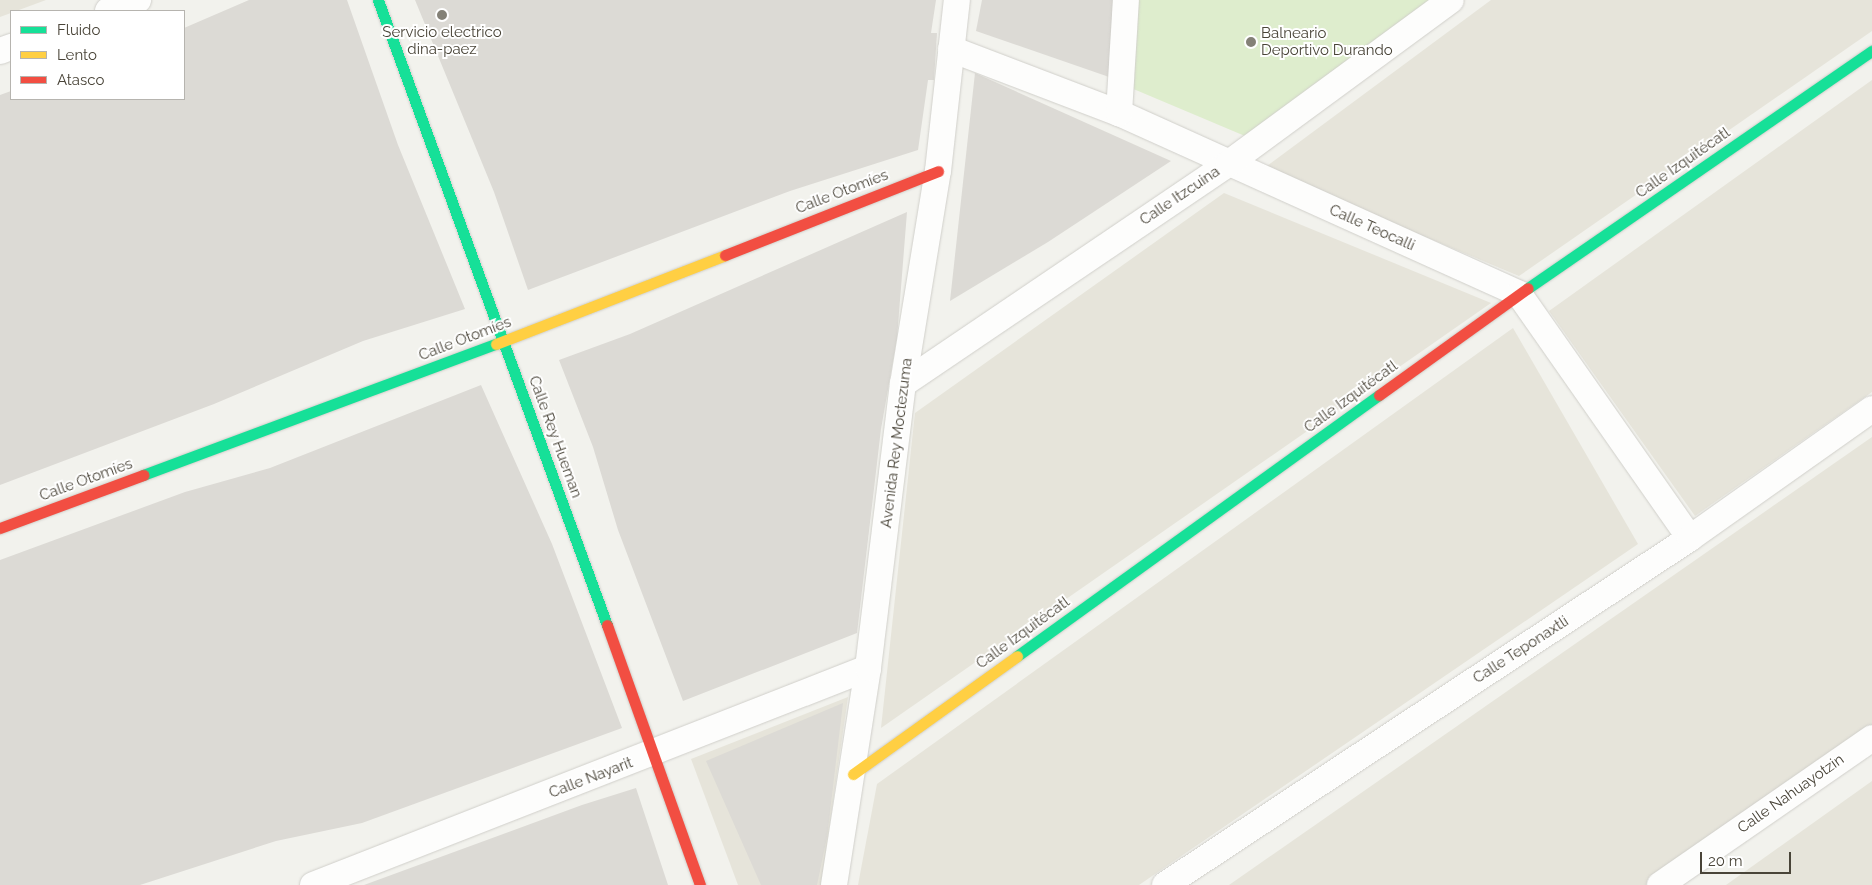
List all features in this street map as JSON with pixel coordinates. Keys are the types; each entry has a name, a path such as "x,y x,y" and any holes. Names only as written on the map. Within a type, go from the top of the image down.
{"street":[{"path":"111,10 138,0"},
{"name":"Calle Rey Hueman","path":"378,0 505,340 700,885"},
{"name":"Avenida Rey Moctezuma","path":"834,885 853,774 868,668 903,384 938,171 956,0"},
{"path":"1119,113 1126,0"},
{"name":"Calle Itzcuina","path":"903,384 1229,163 1451,0"},
{"name":"Calle Teocalli","path":"950,49 1119,113 1519,294"},
{"name":"Calle Izquitécatl","path":"853,774 1519,294 1872,51"},
{"name":"Calle Otomíes","path":"0,528 505,340 938,171"},
{"path":"1519,294 1690,538"},
{"name":"Calle Teponaxtli","path":"1165,885 1690,538 1872,409"},
{"name":"Calle Nayarit","path":"313,885 653,754 868,668"},
{"name":"Calle Nahuayotzin","path":"1660,885 1872,738"}],"shaded area":[{"path":"0,0 46,0 19,10 10,10 10,13 0,17"},
{"path":"1491,0 1872,0 1872,31 1519,276 1263,169"},
{"path":"1872,80 1872,392 1695,516 1549,311"},
{"path":"1224,193 1491,303 881,728 915,413"},
{"path":"1513,328 1638,544 1139,885 858,885 877,784"},
{"path":"1872,437 1872,730 1651,885 1229,885"},
{"path":"848,697 821,885 738,885 691,759"},
{"path":"1872,781 1872,885 1726,885"}],"green space":[{"name":"Balneario Deportivo Durando","path":"1129,0 1434,0 1245,136 1124,85"}],"building":[{"path":"249,0 347,0 398,145 465,309 363,341 214,404 0,485 0,95 10,91 10,100 185,100 185,28"},
{"path":"415,0 936,0 931,33 937,33 934,80 928,80 918,150 790,191 528,290 494,192"},
{"path":"982,0 1117,0 1112,78 976,31"},
{"path":"975,73 1171,161 1048,242 950,301"},
{"path":"907,212 897,338 881,429 857,633 683,701 618,530 593,447 559,360 630,334"},
{"path":"481,385 552,544 622,728 362,823 276,841 140,885 0,885 0,560 185,492 270,468"},
{"path":"843,703 827,837 817,885 761,885 706,761"},
{"path":"636,788 668,885 364,885 582,805"}],"traffic: fast":[{"path":"378,0 607,625"},
{"path":"1528,288 1872,51"},
{"path":"143,475 496,344"},
{"path":"1017,656 1379,395"}],"traffic: slow":[{"path":"496,344 725,255"},
{"path":"853,774 1017,656"}],"traffic: jam":[{"path":"725,255 938,171"},
{"path":"1379,395 1528,288"},
{"path":"0,528 143,475"},
{"path":"607,625 700,885"}],"place":[{"name":"Servicio electrico dina-paez","path":"442,15"},
{"name":"Balneario Deportivo Durando","path":"1251,42"}]}
